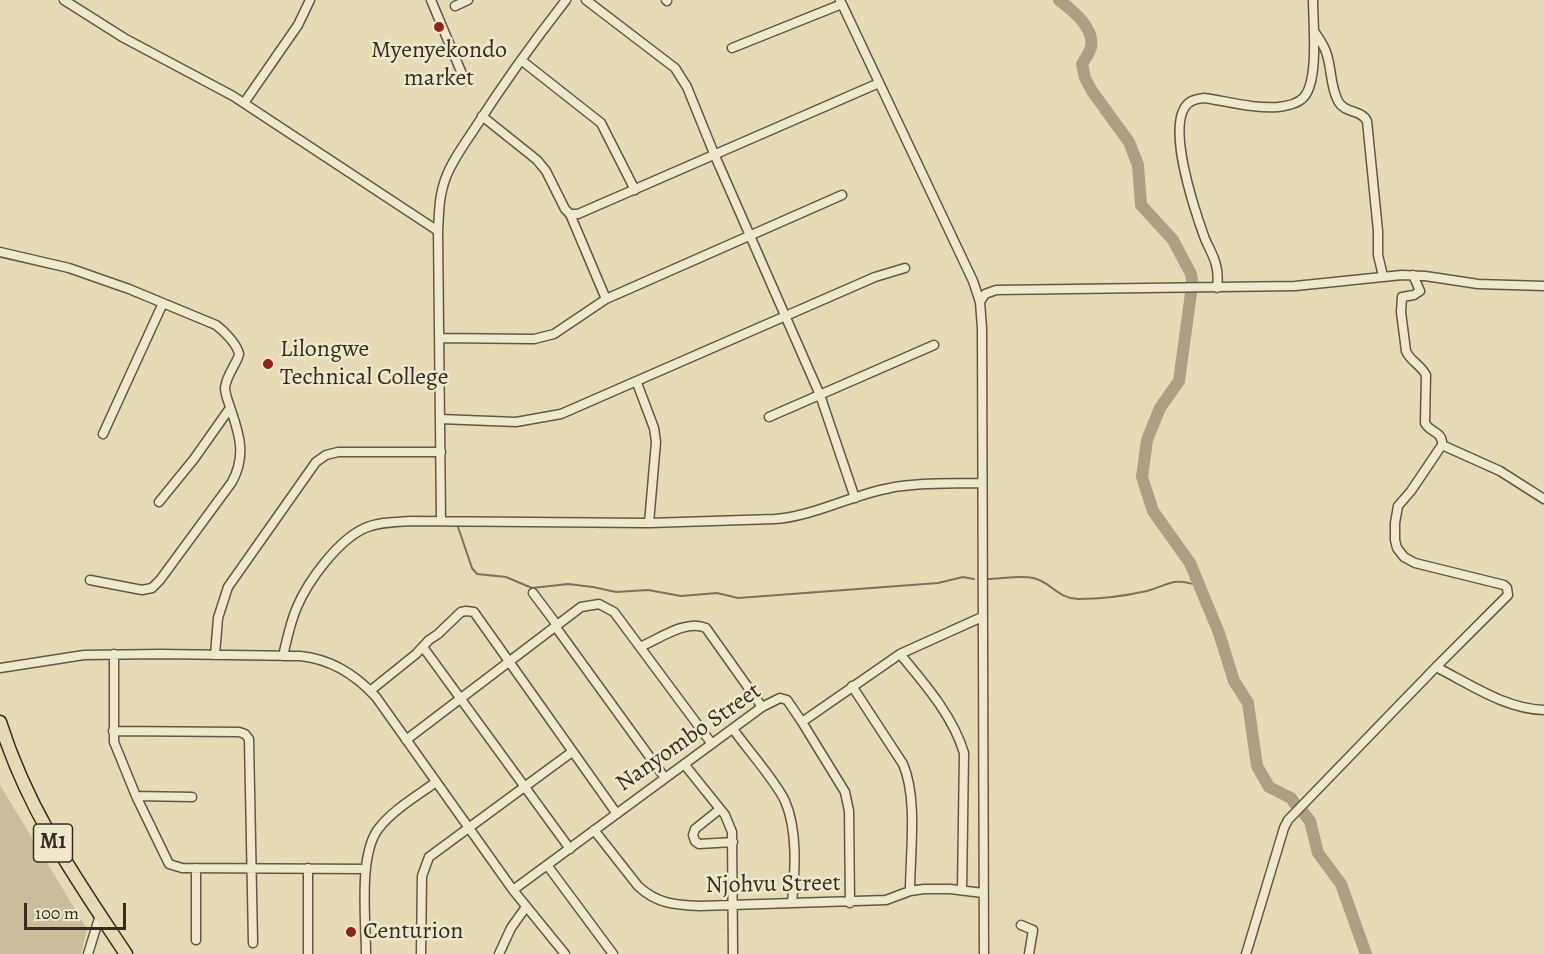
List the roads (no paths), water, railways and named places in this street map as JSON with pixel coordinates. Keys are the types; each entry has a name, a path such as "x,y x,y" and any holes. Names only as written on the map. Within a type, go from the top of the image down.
{"highway":[{"name":"M1","path":"0,722 21,778 39,817 66,865 126,954"}],"street":[{"path":"65,0 124,38 244,103 438,231"},
{"path":"244,103 298,25 310,0"},
{"path":"431,0 465,81"},
{"path":"455,6 468,0"},
{"path":"586,0 675,68 687,87 820,395 855,498"},
{"path":"1217,288 1216,262 1206,241 1182,163 1181,116 1190,102 1204,98 1277,107 1299,101 1310,84 1314,31 1313,0"},
{"path":"441,521 438,231 444,182 452,164 482,116 563,1"},
{"path":"732,48 841,2 963,257 974,281 980,302 982,328 984,954"},
{"path":"1314,31 1327,53 1331,82 1340,104 1349,111 1361,114 1367,121 1378,231 1378,255 1383,276"},
{"path":"521,60 601,123 607,130 635,190"},
{"path":"570,214 585,213 879,83"},
{"path":"482,116 537,160 546,171 561,203 570,214 606,299"},
{"path":"439,338 541,338 554,334 606,299 842,195"},
{"path":"0,252 69,268 163,303 216,326 227,335 238,351 238,359 232,367 226,384 226,394 242,448 237,473 152,588 142,590 90,580"},
{"path":"440,419 534,420 561,414 637,383 785,315 875,277 905,268"},
{"path":"980,302 985,294 996,290 1295,286 1413,275 1478,284 1544,286"},
{"path":"1246,954 1288,820 1509,593 1508,588 1504,585 1415,562 1404,557 1397,548 1395,523 1398,506 1442,445 1441,436 1427,427 1425,423 1426,375 1423,368 1408,356 1406,351 1402,300 1406,295 1414,295 1420,291 1413,275"},
{"path":"103,434 163,303"},
{"path":"769,417 934,345"},
{"path":"637,383 654,429 656,442 649,523"},
{"path":"159,502 194,459 230,408"},
{"path":"1442,445 1500,471 1544,499"},
{"path":"216,655 218,618 228,586 316,462 338,452 441,452"},
{"path":"283,656 290,627 301,598 346,541 365,528 379,524 441,521 649,523 792,518 897,487 982,483"},
{"path":"533,593 665,778"},
{"path":"406,740 581,607 599,604 614,612 712,744"},
{"path":"370,691 461,612 470,610 474,612 617,814"},
{"path":"850,903 848,801 841,783 802,722 900,654 982,617"},
{"path":"640,647 683,628 695,625 706,628 762,707"},
{"path":"423,646 570,849"},
{"path":"114,654 114,742 136,795 170,864 182,868 366,869"},
{"path":"0,668 62,658 114,654 313,657 337,665 359,680 370,691 470,827 513,890 565,954"},
{"path":"900,654 948,719 960,740 964,753 962,890"},
{"path":"1436,667 1512,705 1529,710 1544,710"},
{"path":"852,686 903,764 908,776 911,796 910,891"},
{"name":"Nanyombo Street","path":"513,890 775,699 783,699 802,722"},
{"path":"732,729 780,792 787,807 792,835 794,878 792,903"},
{"path":"113,731 245,734 250,744 253,943"},
{"path":"421,954 423,869 429,857 572,752"},
{"path":"684,764 729,823 733,842 733,954"},
{"path":"366,954 366,858 370,842 389,817 436,782"},
{"path":"136,795 192,797"},
{"path":"720,809 695,829 693,835 695,841 699,844 733,842"},
{"name":"Njohvu Street","path":"594,830 638,886 655,899 675,905 850,903 886,900 910,891 924,889 984,893"},
{"path":"547,865 613,954"},
{"path":"196,868 196,940"},
{"path":"308,868 308,954"},
{"path":"499,954 506,938 526,907"},
{"path":"88,954 100,915"},
{"path":"1021,925 1033,930 1029,954"}],"waterway":[{"path":"1059,0 1081,20 1090,33 1091,47 1082,64 1085,78 1129,142 1138,165 1141,205 1173,240 1192,280"},
{"path":"1191,293 1179,381 1160,408 1147,440 1142,477 1153,511 1190,563 1219,633 1234,681 1248,703 1257,766 1269,787 1291,798 1295,804"},
{"path":"458,527 472,568 477,574 506,577 532,588 568,584 616,592 648,590 681,596 717,593 738,598 938,583 963,577 974,579"},
{"path":"986,579 1033,578 1064,596 1078,599 1130,594 1177,582 1200,586"},
{"path":"1302,811 1310,821 1318,853 1341,884 1366,954"}],"place":[{"name":"Myenyekondo market","path":"439,27"},
{"name":"Lilongwe Technical College","path":"268,364"},
{"name":"Centurion","path":"351,932"}]}
